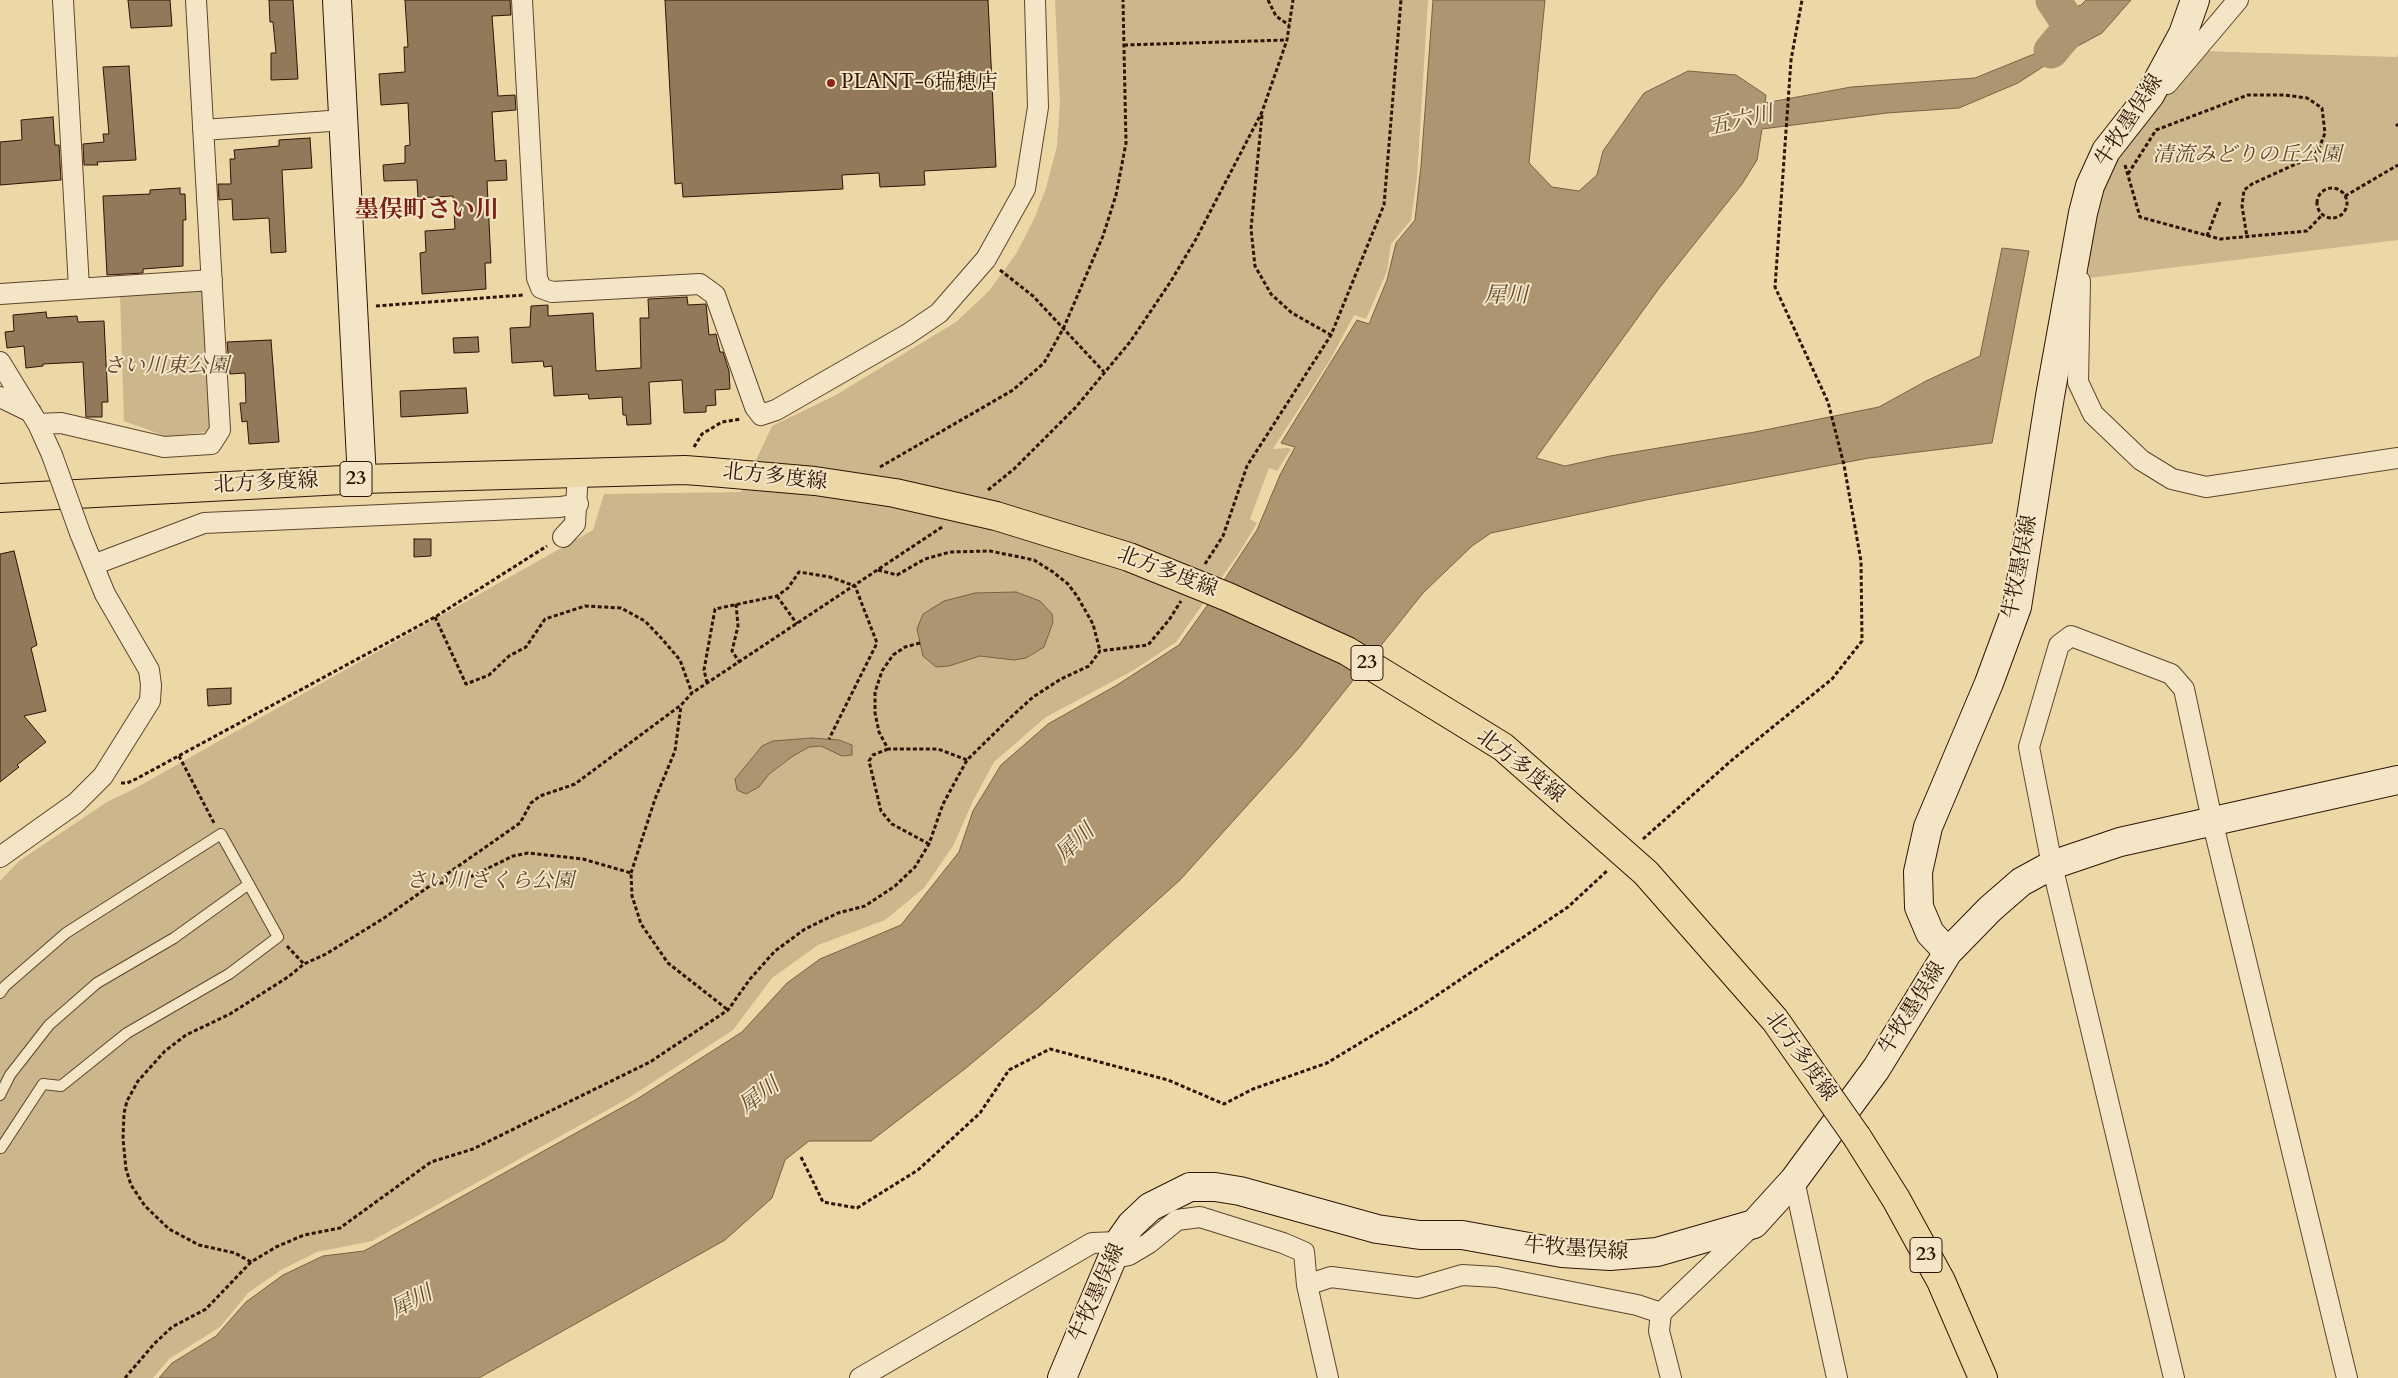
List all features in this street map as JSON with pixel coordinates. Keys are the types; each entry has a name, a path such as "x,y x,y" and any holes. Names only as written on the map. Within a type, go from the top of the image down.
{"main road":[{"path":"337,0 362,479"},
{"name":"牛牧墨俣線","path":"1062,1378 1115,1251 1132,1225 1150,1207 1190,1187 1215,1187 1240,1191 1377,1229 1462,1236 1562,1253 1610,1256 1657,1252 1754,1224 1794,1180 1876,1069 1948,952 1930,933 1919,907 1918,872 1928,827 1986,691 2017,607 2050,396 2083,213 2090,186 2106,151 2150,95 2183,34 2195,0"},
{"name":"北方多度線","path":"0,498 362,479 578,472 698,471 814,481 895,494 996,516 1129,557 1228,597 1347,651 1503,747 1646,874 1775,1020 1857,1137 1896,1200 1941,1281 1983,1378"},
{"path":"1948,952 1990,909 2014,888 2052,865 2120,842 2398,780"}],"street":[{"path":"63,0 79,288"},
{"path":"0,397 35,418 164,447 210,444 220,430 196,0"},
{"path":"522,0 537,278 541,288 552,292 700,284 715,295 755,407 761,414 776,410 916,329 939,313 986,259 1026,189 1038,107 1035,0"},
{"path":"2131,117 2148,110 2185,60 2238,0"},
{"path":"203,130 344,120"},
{"path":"2083,213 2078,382 2094,414 2141,460 2172,479 2206,487 2398,458"},
{"path":"0,294 212,280"},
{"path":"0,362 35,418 52,456 105,594 149,670 151,685 150,701 103,776 76,803 5,849"},
{"path":"563,537 575,524 578,504 578,472"},
{"path":"93,565 204,523 560,507 578,504"},
{"path":"2174,1378 2052,865 2029,747 2059,646 2071,636 2171,674 2184,689 2212,820 2347,1378"},
{"path":"1794,1180 1837,1378"},
{"path":"860,1378 1092,1243 1129,1255 1149,1243 1177,1220 1200,1217 1283,1243 1304,1252 1307,1285 1328,1378"},
{"path":"1671,1378 1659,1331 1661,1313 1698,1280 1754,1224"},
{"path":"1307,1285 1331,1277 1418,1288 1462,1275 1496,1277 1637,1305 1661,1313"}],"lane":[{"path":"0,993 66,933 221,834 278,936 229,974 127,1033 61,1086 43,1084 0,1149"},
{"path":"0,1095 10,1075 48,1025 97,983 174,938 249,884"}],"path":[{"path":"878,468 1013,390 1044,363 1064,327 1103,236 1116,195 1126,143 1124,0"},
{"path":"1268,0 1276,16 1289,25"},
{"path":"985,492 1014,469 1076,407 1130,342 1176,273 1196,239 1262,112 1286,40 1293,0"},
{"path":"1202,570 1223,536 1247,466 1331,335 1384,205 1401,0"},
{"path":"1639,843 1732,760 1832,680 1862,641 1861,561 1844,465 1828,402 1775,287 1792,60 1802,0"},
{"path":"1124,45 1286,40"},
{"path":"2128,174 2156,130 2248,95 2284,95 2307,98 2322,108 2325,134 2320,146 2309,158 2252,184 2244,190 2242,206 2247,236"},
{"path":"1262,112 1251,229 1255,266 1271,294 1285,307 1331,335"},
{"path":"2106,151 2126,165 2140,217 2220,239 2307,231 2322,215"},
{"path":"2345,196 2398,165"},
{"path":"2327,188 2334,189 2345,196 2347,207 2344,214 2338,218 2333,219 2322,215 2317,207 2319,193 2327,188"},
{"path":"2208,236 2220,202"},
{"path":"986,259 1032,296 1064,327 1104,372"},
{"path":"354,308 526,295 541,288"},
{"path":"698,471 689,456 702,434 722,422 761,414"},
{"path":"251,1262 235,1253 199,1245 169,1229 145,1206 131,1185 126,1169 123,1139 124,1113 132,1090 165,1051 186,1035 230,1014 304,964 326,954 384,918 520,823 530,803 540,796 575,784 681,705 692,693 740,663 949,521"},
{"path":"103,776 113,783 128,784 435,617 563,537"},
{"path":"878,570 897,575 925,559 950,552 990,551 1034,560 1068,584 1077,596 1093,624 1100,651"},
{"path":"707,683 704,670 715,609 763,601 778,596 788,588 799,572 830,577 855,586 877,643 829,739"},
{"path":"125,1378 154,1344 172,1327 206,1309 251,1262 276,1247 304,1235 340,1228 431,1162 473,1149 650,1062 728,1010 750,979 775,951 805,929 838,913 865,906 895,886 915,867 929,844 943,804 967,760 987,738 1033,697 1061,679 1089,666 1100,651 1148,645 1169,620 1186,595"},
{"path":"778,596 797,624"},
{"path":"736,604 738,626 732,651 740,663"},
{"path":"435,617 466,684 489,675 509,656 526,646 545,619 585,606 621,608 645,622 680,660 692,693"},
{"path":"888,749 879,732 875,713 875,692 882,671 893,655 905,647 920,643"},
{"path":"681,705 675,751 655,799 631,873 632,896 641,924 668,963 728,1010"},
{"path":"929,844 892,824 881,811 869,761 873,755 888,749 938,749 967,760"},
{"path":"179,756 221,834"},
{"path":"432,884 464,880 513,856 528,853 583,859 631,873"},
{"path":"801,1157 823,1202 857,1208 918,1170 980,1113 1009,1070 1050,1049 1168,1080 1224,1104 1253,1089 1335,1059 1421,1006 1568,907 1610,868"},
{"path":"278,936 304,964"}],"green space":[{"name":"さい川さくら公園","path":"1055,0 1428,0 1417,177 1411,220 1391,244 1387,271 1366,319 1354,315 1330,360 1273,449 1291,449 1277,471 1269,468 1250,519 1257,523 1239,553 1176,642 1134,670 1046,717 994,762 973,801 953,846 924,888 885,920 818,945 772,978 733,1030 627,1099 372,1241 317,1252 281,1270 248,1293 220,1327 169,1359 153,1378 0,1378 0,881 19,861 107,802 134,789 593,530 604,494 741,492 772,426 836,395 956,322 989,291 1016,254 1035,217 1046,188 1057,146 1060,102"},
{"name":"清流みどりの丘公園","path":"2199,51 2397,57 2398,54 2398,240 2088,278 2089,255 2104,174"},
{"name":"さい川東公園","path":"205,288 213,431 168,437 124,421 120,293"}],"water":[{"name":"犀川","path":"1433,0 1545,0 1529,163 1552,187 1579,191 1597,175 1603,151 1644,93 1688,71 1736,75 1766,95 1765,103 1851,87 1975,78 2044,50 2052,33 2055,15 2081,5 2086,0 2131,0 2102,33 2061,55 2018,83 1959,108 1887,113 1762,129 1757,160 1742,184 1660,287 1536,458 1565,466 1610,456 1755,432 1879,407 1926,381 1980,356 2002,248 2029,251 1992,443 1869,458 1646,500 1491,533 1472,546 1423,593 1298,749 1180,880 1039,1007 966,1068 871,1141 809,1141 785,1160 772,1198 725,1240 479,1378 159,1378 172,1363 216,1336 246,1302 283,1275 323,1256 364,1251 637,1099 742,1032 787,983 820,959 901,925 959,852 973,811 1001,765 1048,724 1117,685 1179,645 1257,530 1280,475 1295,447 1281,443 1357,320 1369,324 1387,280 1396,243 1415,220 1421,166"},
{"path":"1016,592 1040,601 1052,614 1053,622 1044,647 1026,658 1014,660 980,656 949,666 936,667 923,656 917,629 923,614 944,601 975,593"},
{"path":"811,738 839,740 852,745 852,755 842,756 821,746 809,747 769,774 759,787 746,794 737,790 735,779 762,746 773,741"}],"building":[{"path":"128,0 170,0 172,26 131,28"},
{"path":"269,0 293,0 298,79 271,80 271,53 276,53 273,22 270,22"},
{"path":"405,0 510,0 511,15 492,16 498,96 515,95 516,110 492,112 495,161 506,160 507,180 487,181 491,263 485,263 486,289 422,294 420,253 426,252 425,231 455,229 453,196 418,198 417,180 384,181 383,165 405,163 405,146 410,145 408,103 381,105 379,74 405,72 404,47 408,47"},
{"name":"PLANT-6瑞穂店","path":"665,0 988,0 996,167 924,171 925,185 880,187 879,173 842,175 843,189 683,197 682,183 675,184"},
{"path":"129,66 136,160 97,162 98,165 84,165 83,144 104,142 103,134 109,134 103,67"},
{"path":"53,117 55,145 59,145 61,180 0,185 0,142 22,140 21,120"},
{"path":"310,138 312,168 282,170 286,252 271,253 269,218 233,220 232,199 219,200 218,184 231,184 230,159 235,159 234,150 279,146 279,140"},
{"path":"180,188 180,194 185,194 186,220 183,220 183,266 143,269 143,273 107,275 103,196 150,194 150,190"},
{"path":"687,297 688,305 706,304 709,335 716,334 720,352 723,352 729,371 730,389 715,390 716,405 706,406 706,412 684,413 682,380 649,382 651,424 627,425 626,415 623,415 622,397 589,399 588,394 554,396 552,366 544,367 543,361 512,363 510,328 530,327 531,306 548,305 548,316 593,313 596,371 641,368 640,318 649,318 648,299"},
{"path":"46,312 47,318 77,316 78,322 104,321 108,402 102,402 102,417 86,417 83,362 43,364 43,366 26,368 24,346 7,348 5,332 14,331 13,315"},
{"path":"478,337 479,352 454,353 453,338"},
{"path":"271,340 279,442 249,444 247,421 242,422 240,403 246,403 245,373 230,374 227,342"},
{"path":"466,388 468,413 401,417 400,391"},
{"path":"414,539 431,539 431,556 414,557"},
{"path":"14,551 37,645 31,648 46,711 24,716 46,742 17,765 19,767 0,782 0,554"},
{"path":"231,688 231,704 208,706 207,689"}],"waterway":[{"name":"五六川","path":"2051,51 2071,27 2053,0"}],"place":[{"name":"PLANT-6瑞穂店","path":"831,83"}],"district":[{"name":"墨俣町さい川","path":"427,211"}]}
